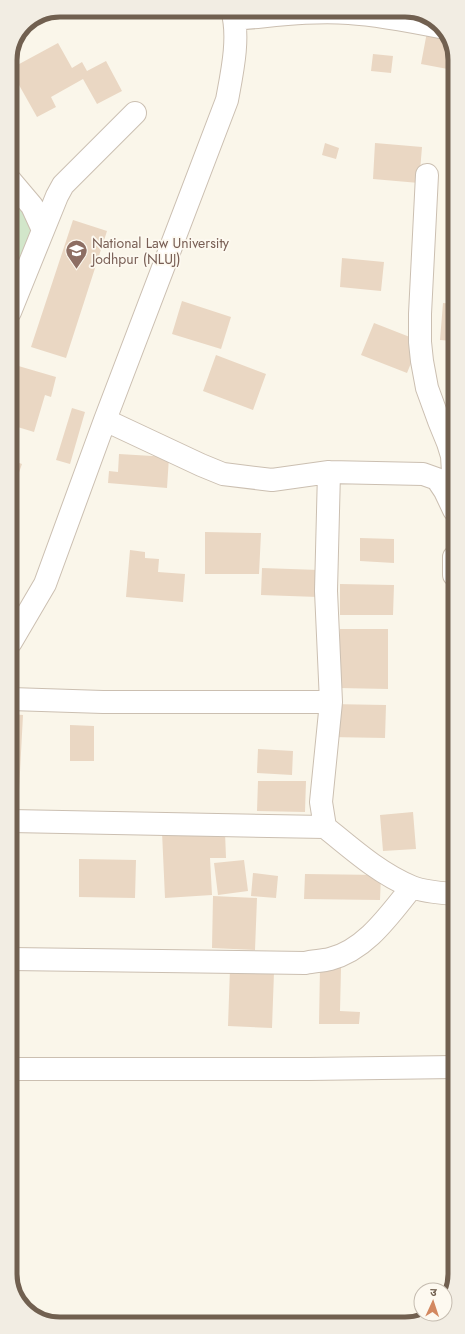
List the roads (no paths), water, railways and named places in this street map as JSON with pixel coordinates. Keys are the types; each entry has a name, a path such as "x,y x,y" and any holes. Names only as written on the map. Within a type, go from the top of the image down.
{"street":[{"path":"17,632 45,584 105,420 227,100 234,60 233,17"},
{"path":"389,17 429,25"},
{"path":"17,295 63,185 136,113"},
{"path":"428,174 420,314 420,342 427,388 448,443"},
{"path":"17,188 32,206 43,230"},
{"path":"105,420 223,474 272,480 329,472 423,474 437,479 448,496"},
{"path":"325,827 321,802 331,702 326,591 329,472"},
{"path":"17,699 103,702 331,702"},
{"path":"17,821 325,827 386,873 412,888 448,893"},
{"path":"17,959 306,962 331,959 355,948 377,928 412,888"},
{"path":"17,1069 309,1069 448,1067"}],"place":[{"name":"National Law University Jodhpur (NLUJ)","path":"76,270"}]}
